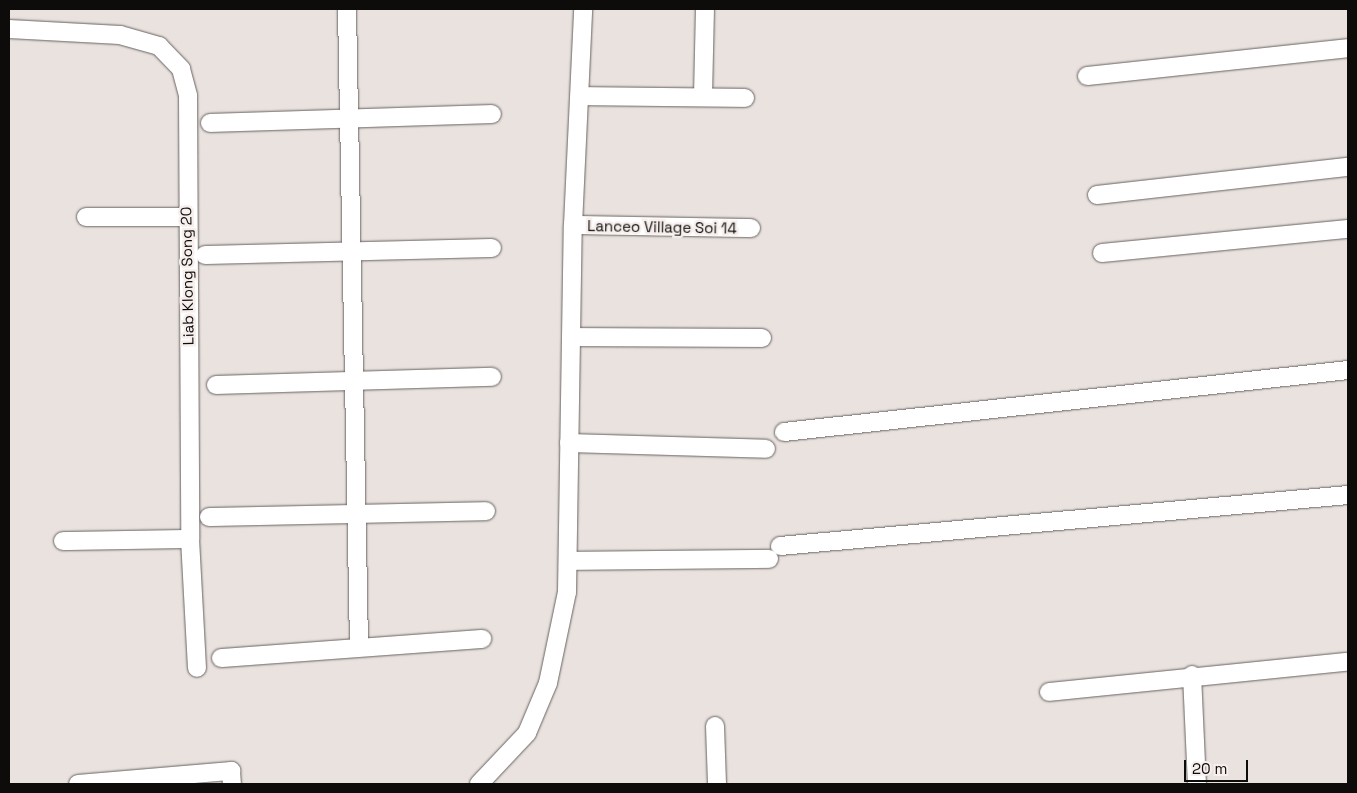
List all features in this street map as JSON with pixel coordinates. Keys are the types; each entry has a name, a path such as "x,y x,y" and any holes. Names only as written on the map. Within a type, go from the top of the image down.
{"street":[{"path":"347,9 358,647"},
{"path":"479,784 527,733 548,683 560,639 569,561 571,337 583,9"},
{"path":"703,96 705,9"},
{"name":"Liab Klong Song 20","path":"9,29 120,34 160,46 181,69 188,96 186,217 190,539 197,668"},
{"path":"1087,76 1348,48"},
{"path":"581,96 746,98"},
{"path":"210,123 492,114"},
{"path":"1097,195 1348,166"},
{"path":"86,217 186,217"},
{"name":"Lanceo Village Soi 14","path":"574,225 751,228"},
{"path":"1102,253 1348,229"},
{"path":"205,255 352,253 492,248"},
{"path":"571,337 762,338"},
{"path":"784,432 1348,370"},
{"path":"216,385 492,377"},
{"path":"569,443 766,449"},
{"path":"569,561 774,552 1348,495"},
{"path":"209,517 486,511"},
{"path":"63,541 190,539"},
{"path":"221,658 482,639"},
{"path":"1048,692 1192,675 1346,662"},
{"path":"1192,675 1197,784"},
{"path":"715,726 717,784"},
{"path":"78,784 231,778"}]}
